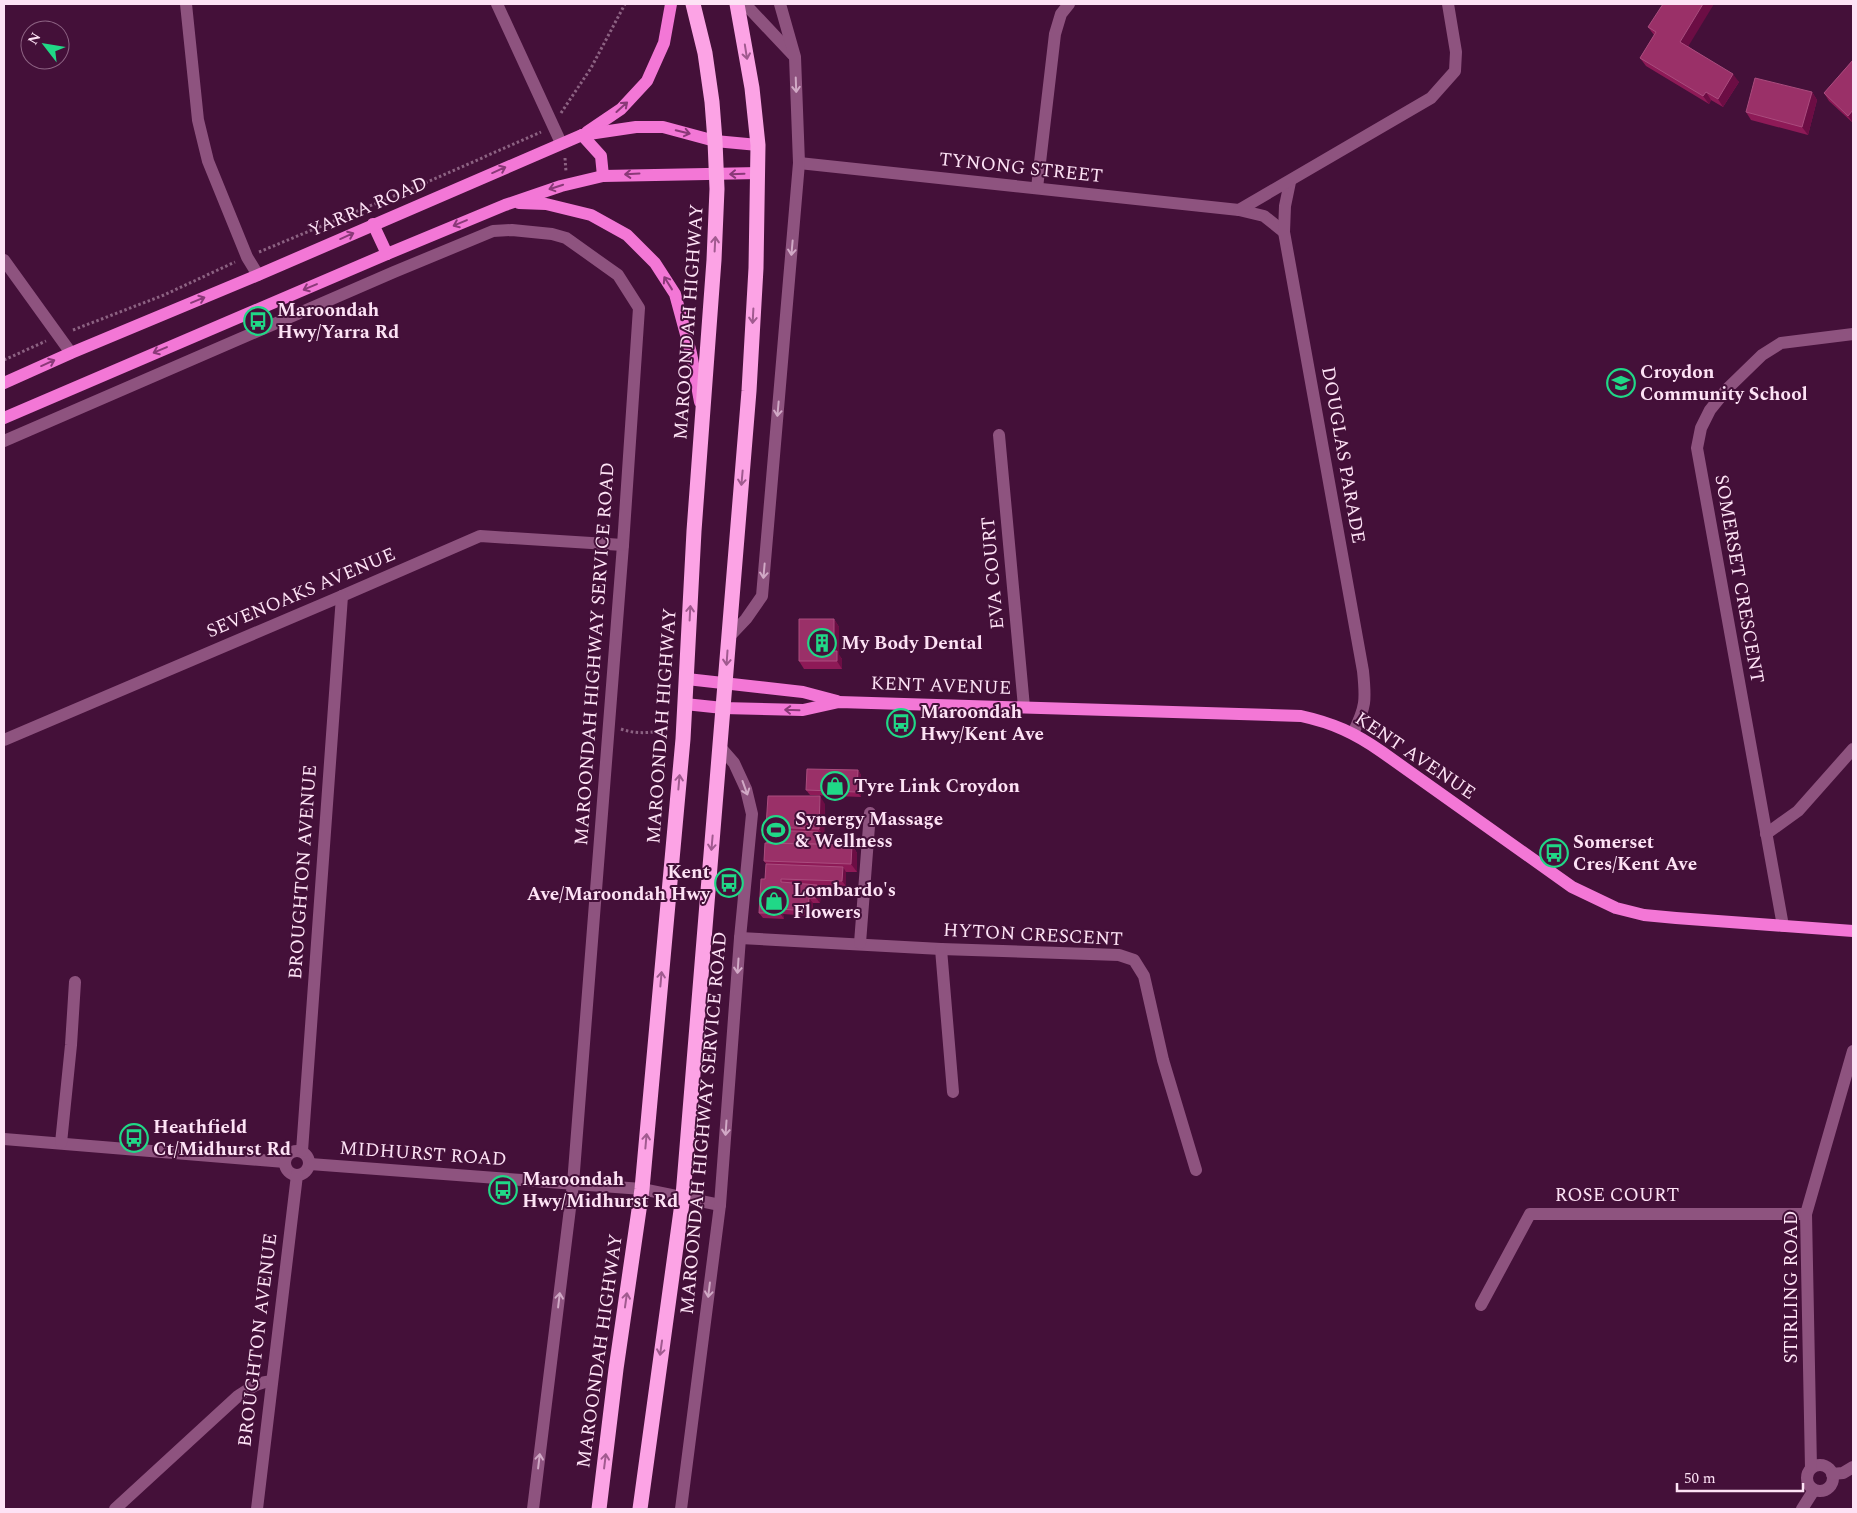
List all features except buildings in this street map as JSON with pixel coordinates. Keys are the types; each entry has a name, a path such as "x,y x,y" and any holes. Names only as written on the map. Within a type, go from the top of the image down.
{"highway":[{"name":"MAROONDAH HIGHWAY","path":"599,1509 616,1368 642,1189 687,679 694,531 714,260 717,189 712,102 705,53 693,4"},
{"path":"640,1509 683,1196 750,391 759,173 752,88 737,4"}],"main road":[{"path":"603,176 601,156 582,135 621,109 647,81 664,43 671,4"},
{"name":"YARRA ROAD","path":"4,383 71,353 258,276 373,224 582,135 636,127 664,127 715,141 758,145"},
{"path":"4,418 387,254 505,205 561,186 603,176 759,173"},
{"path":"505,205 527,202 546,204 591,215 627,235 655,263 675,294 691,353 703,414"},
{"path":"373,224 387,254"},
{"name":"KENT AVENUE","path":"687,679 803,692 839,702 1302,716 1336,725 1353,733 1572,887 1616,908 1644,915 1853,931"},
{"name":"KENT AVENUE","path":"685,704 723,708 803,710 839,702"}],"street":[{"path":"186,4 198,120 206,152 247,257 258,276"},
{"path":"497,4 561,143"},
{"path":"745,4 795,57"},
{"path":"729,637 746,620 762,596 800,163 795,57 780,4"},
{"path":"1037,188 1055,34 1061,14 1069,4"},
{"path":"1239,210 1290,182 1431,98 1455,71 1456,52 1448,4"},
{"name":"TYNONG STREET","path":"800,163 1239,210 1264,216 1284,232"},
{"name":"DOUGLAS PARADE","path":"1290,182 1285,206 1284,232 1366,696 1364,708 1353,733"},
{"name":"MAROONDAH HIGHWAY SERVICE ROAD","path":"394,272 494,231 512,230 542,233 566,238 618,275 639,308 623,545 573,1184 533,1509"},
{"path":"4,441 394,272 387,254"},
{"path":"4,260 71,353"},
{"name":"SOMERSET CRESCENT","path":"1783,926 1697,448 1701,428 1710,410 1762,355 1781,343 1853,334"},
{"name":"EVA COURT","path":"999,435 1024,707"},
{"name":"SEVENOAKS AVENUE","path":"4,740 480,536 623,545"},
{"name":"BROUGHTON AVENUE","path":"302,1151 342,596"},
{"name":"MAROONDAH HIGHWAY SERVICE ROAD","path":"681,1509 720,1205 740,938 752,814 746,789 734,762 720,747"},
{"path":"1766,834 1798,811 1853,749"},
{"path":"860,943 870,813"},
{"name":"HYTON CRESCENT","path":"740,938 860,943 941,949 1119,955 1134,960 1144,976 1163,1060 1196,1170"},
{"path":"941,949 953,1092"},
{"path":"61,1143 75,982"},
{"name":"STIRLING ROAD","path":"1811,1468 1806,1214 1853,1052"},
{"path":"4,1139 285,1162"},
{"path":"294,1150 302,1151 308,1156 310,1164 304,1173 297,1175 289,1172 285,1162 288,1154 294,1150"},
{"name":"MIDHURST ROAD","path":"310,1164 642,1189 720,1205"},
{"name":"BROUGHTON AVENUE","path":"257,1509 297,1175"},
{"name":"ROSE COURT","path":"1481,1305 1530,1214 1806,1214"},
{"path":"115,1509 238,1396 249,1388 271,1381"},
{"path":"1819,1465 1827,1467 1832,1474 1832,1483 1826,1489 1818,1491 1811,1488 1807,1480 1811,1468 1819,1465"},
{"path":"1832,1474 1843,1472 1853,1467"},
{"path":"1802,1509 1814,1490"}],"path":[{"path":"4,360 58,336 164,295 247,257 425,183 553,126 591,68 625,4"},
{"path":"608,727 630,732 662,732"}],"place":[{"name":"Maroondah Hwy/Yarra Rd","path":"258,321"},
{"name":"Croydon Community School","path":"1621,383"},
{"name":"My Body Dental","path":"822,643"},
{"name":"Maroondah Hwy/Kent Ave","path":"901,723"},
{"name":"Tyre Link Croydon","path":"835,786"},
{"name":"Synergy Massage & Wellness","path":"776,830"},
{"name":"Somerset Cres/Kent Ave","path":"1554,853"},
{"name":"Kent Ave/Maroondah Hwy","path":"729,883"},
{"name":"Lombardo's Flowers","path":"774,901"},
{"name":"Heathfield Ct/Midhurst Rd","path":"134,1138"},
{"name":"Maroondah Hwy/Midhurst Rd","path":"503,1190"}]}
